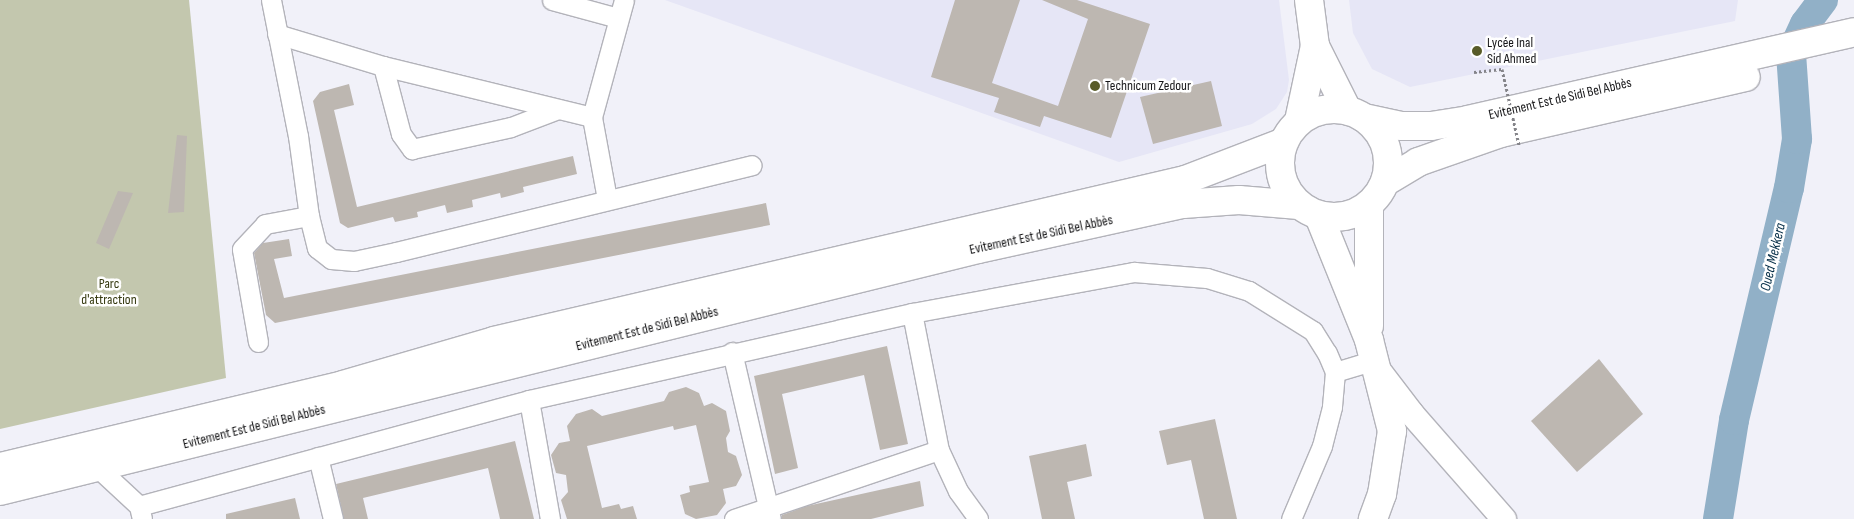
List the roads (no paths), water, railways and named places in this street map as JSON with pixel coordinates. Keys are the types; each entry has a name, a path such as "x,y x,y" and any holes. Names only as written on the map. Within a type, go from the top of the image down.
{"main road":[{"path":"1309,0 1316,46 1356,114 1381,136 1386,147 1388,171 1384,182 1369,205 1351,215 1309,210"},
{"path":"1758,64 1846,44"},
{"path":"1316,46 1280,169 1283,183 1309,210 1374,356"},
{"name":"Evitement Est de Sidi Bel Abbès","path":"1356,114 1401,126 1431,126 1758,64"},
{"name":"Evitement Est de Sidi Bel Abbès","path":"1384,182 1418,162 1502,133 1758,64"},
{"path":"1291,132 1325,109 1356,114"},
{"name":"Evitement Est de Sidi Bel Abbès","path":"0,467 343,385 494,341 1185,180 1291,132"},
{"name":"Evitement Est de Sidi Bel Abbès","path":"0,491 766,300 1182,204 1238,200 1309,210"},
{"path":"1369,205 1374,356 1392,438 1373,519"}],"street":[{"path":"270,0 298,136 309,216 317,248 323,255 331,259 354,261 752,164"},
{"path":"552,0 621,9 592,117 607,199"},
{"path":"277,34 383,66 592,117"},
{"path":"383,66 401,134 412,149 511,128 558,109"},
{"path":"258,342 242,249 265,224 309,216"},
{"path":"97,467 141,512 318,457 529,400 732,352 912,313 1134,272 1207,278 1249,291 1313,331 1335,372 1332,407 1322,446 1291,519"},
{"path":"912,313 939,450 958,491 978,519"},
{"path":"732,352 770,514"},
{"path":"1335,372 1374,356 1412,414 1504,519"},
{"path":"529,400 550,519"},
{"path":"734,519 770,514 939,450"},
{"path":"318,457 333,519"}],"waterway":[{"name":"Oued Mekkera","path":"1718,519 1734,420 1789,188 1797,139 1791,54 1805,24 1823,0"}],"place":[{"name":"Lycée Inal Sid Ahmed","path":"1477,51"},
{"name":"Technicum Zedour","path":"1095,86"}],"park label":[{"name":"Parc d'attraction","path":"109,292"}]}
